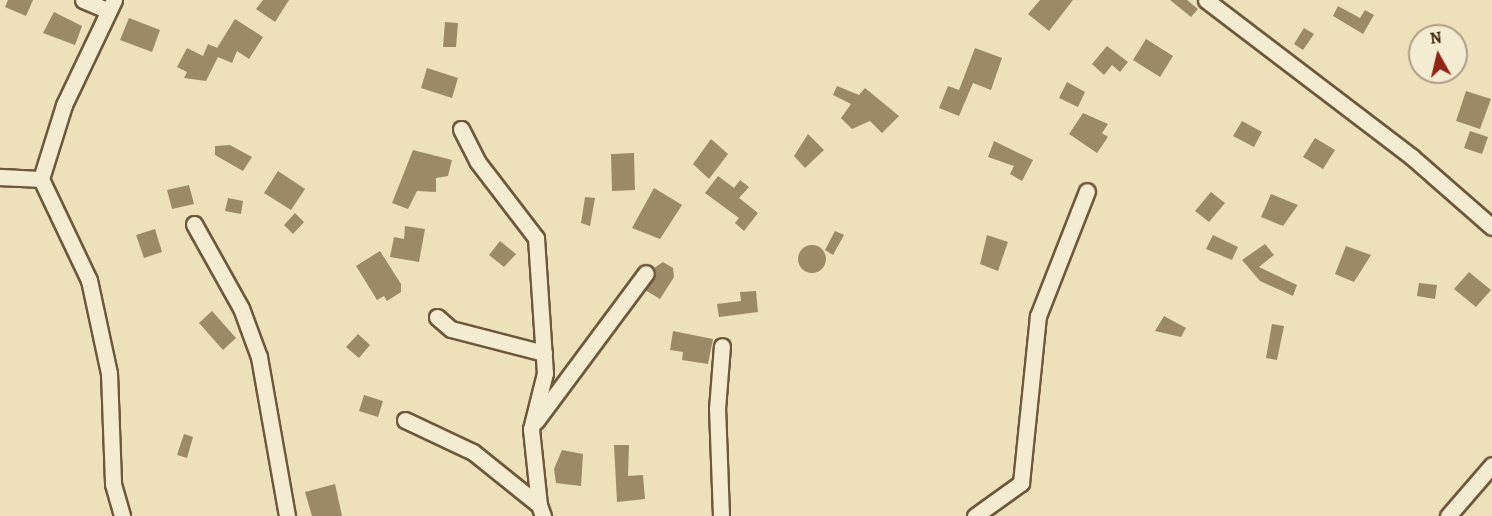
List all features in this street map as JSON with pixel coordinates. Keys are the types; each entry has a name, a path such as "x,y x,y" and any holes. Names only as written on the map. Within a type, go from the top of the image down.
{"street":[{"path":"83,0 111,5 64,105 41,178 79,252 98,317 109,373 113,484 122,516"},
{"path":"1206,0 1412,157 1492,227"},
{"path":"461,129 477,161 536,238 545,373 531,429 541,510"},
{"path":"0,177 41,178"},
{"path":"975,516 1021,483 1038,316 1087,191"},
{"path":"194,224 241,308 259,357 287,516"},
{"path":"531,429 646,273"},
{"path":"436,317 450,329 544,353"},
{"path":"721,516 717,409 722,346"},
{"path":"405,420 473,452 541,510"},
{"path":"1448,516 1492,465"}],"building":[{"path":"8,0 33,0 26,16 5,7"},
{"path":"263,0 289,0 275,22 256,9"},
{"path":"1040,0 1073,0 1049,31 1028,14"},
{"path":"1170,0 1187,0 1198,9 1191,17"},
{"path":"1338,6 1360,18 1365,10 1374,15 1363,34 1333,16"},
{"path":"54,12 82,26 75,45 43,33"},
{"path":"129,18 160,30 152,52 120,40"},
{"path":"235,19 263,37 249,59 237,51 232,63 218,57 206,81 184,78 187,72 177,67 187,48 203,56 208,44 217,48"},
{"path":"445,22 458,23 456,47 443,47"},
{"path":"1304,28 1314,34 1303,50 1294,44"},
{"path":"1146,39 1173,56 1160,77 1133,60"},
{"path":"1107,46 1128,62 1120,72 1112,65 1104,75 1092,64"},
{"path":"975,48 1002,58 991,90 973,83 959,116 939,108 948,86 959,90"},
{"path":"427,68 458,78 452,98 421,88"},
{"path":"1067,82 1085,92 1078,107 1059,98"},
{"path":"837,86 859,95 865,88 899,116 882,133 870,121 852,129 841,118 851,104 833,95"},
{"path":"1466,91 1491,99 1480,129 1456,121"},
{"path":"1083,113 1108,124 1102,133 1108,137 1097,153 1069,134"},
{"path":"1242,121 1262,132 1254,147 1233,136"},
{"path":"1470,131 1488,137 1482,154 1464,148"},
{"path":"808,134 824,150 805,168 794,156"},
{"path":"1315,138 1335,150 1323,169 1303,157"},
{"path":"711,139 728,154 709,179 693,164"},
{"path":"994,141 1033,160 1022,181 1010,174 1014,166 988,157"},
{"path":"230,145 252,157 243,171 215,155 215,146"},
{"path":"413,150 452,160 448,176 436,178 436,192 417,191 408,209 392,203"},
{"path":"634,153 635,190 612,191 611,154"},
{"path":"278,171 305,189 291,210 264,193"},
{"path":"718,176 734,188 740,180 749,187 739,198 758,213 744,231 735,223 739,218 705,193"},
{"path":"189,185 194,204 172,209 167,190"},
{"path":"654,188 682,205 660,239 632,228"},
{"path":"1211,192 1225,203 1209,222 1195,211"},
{"path":"1271,194 1298,205 1283,226 1261,217"},
{"path":"585,197 595,198 590,226 581,223"},
{"path":"228,198 243,201 241,214 225,211"},
{"path":"295,213 304,222 293,234 284,225"},
{"path":"405,226 425,229 419,262 390,257 394,237 404,239"},
{"path":"155,229 162,252 144,258 136,235"},
{"path":"835,231 844,235 833,255 825,250"},
{"path":"987,235 1008,242 998,271 980,264"},
{"path":"1213,235 1238,247 1232,260 1206,249"},
{"path":"500,241 516,254 504,267 489,255"},
{"path":"1265,244 1274,255 1259,267 1297,285 1293,296 1260,281 1242,260"},
{"path":"812,245 822,249 826,259 822,269 812,273 802,269 798,259 802,249"},
{"path":"1346,246 1371,255 1354,282 1335,274"},
{"path":"380,251 401,284 401,292 387,301 384,296 377,300 356,266"},
{"path":"663,262 673,268 674,277 660,299 645,290 654,268"},
{"path":"1469,272 1491,290 1476,307 1454,289"},
{"path":"1419,283 1437,285 1435,299 1417,296"},
{"path":"756,291 758,312 719,317 717,304 741,301 740,292"},
{"path":"212,311 236,338 223,350 199,323"},
{"path":"1164,316 1186,328 1181,337 1155,331"},
{"path":"1272,324 1284,326 1277,360 1266,358"},
{"path":"673,331 713,339 708,364 682,360 683,352 670,350"},
{"path":"358,334 370,345 359,358 346,347"},
{"path":"364,395 383,401 378,417 359,411"},
{"path":"184,434 193,437 187,458 177,455"},
{"path":"614,445 629,445 628,476 643,475 645,499 617,502"},
{"path":"562,450 583,454 581,486 556,483 554,469"},
{"path":"335,484 342,516 312,516 305,492"}]}
